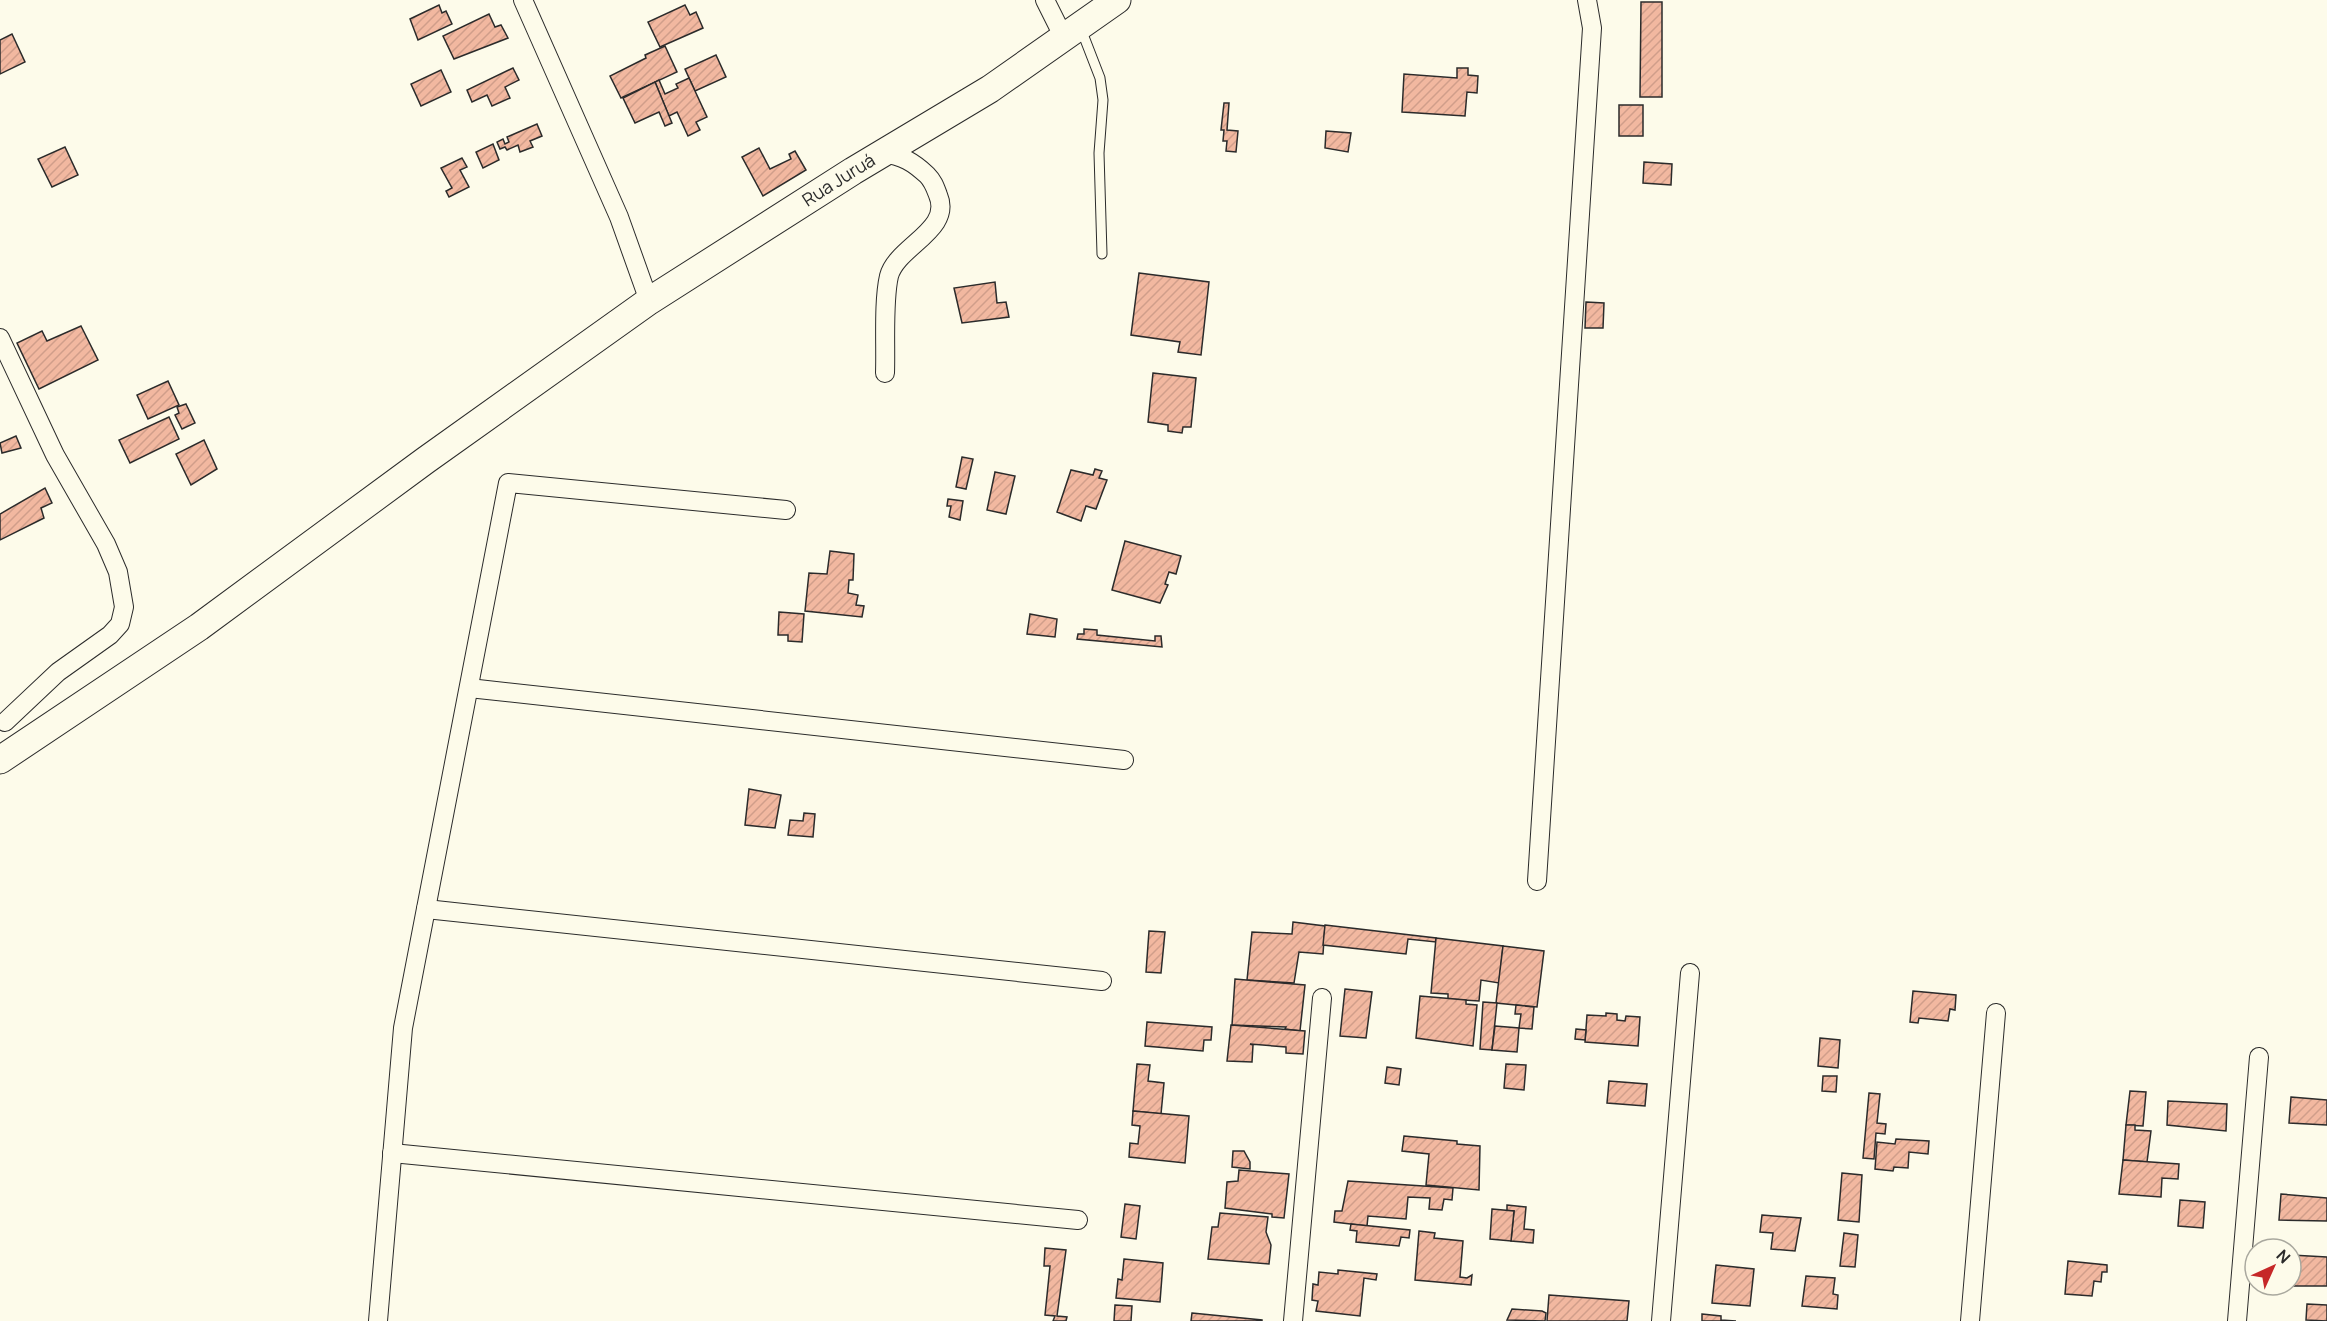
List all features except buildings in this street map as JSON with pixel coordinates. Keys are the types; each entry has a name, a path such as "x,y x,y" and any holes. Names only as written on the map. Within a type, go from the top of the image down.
{"street":[{"path":"523,0 619,217 649,301"},
{"path":"1046,0 1072,32"},
{"name":"Rua Juruá","path":"8,754 200,627 426,460 649,301 883,153 990,89 1117,0"},
{"path":"1537,881 1592,28 1587,0"},
{"path":"883,153 899,155 912,161 932,180 940,200 941,212 928,231 898,258 889,277 885,373"},
{"path":"0,338 56,455 106,544 118,572 124,607 120,624 110,634 3,716 8,754"},
{"path":"378,1321 403,1028 508,483 786,510"},
{"path":"469,688 1124,760"},
{"path":"426,909 1102,981"},
{"path":"1661,1321 1690,973"},
{"path":"1293,1321 1322,998"},
{"path":"1970,1321 1996,1013"},
{"path":"2237,1321 2259,1057"},
{"path":"392,1153 1078,1220"}],"lane":[{"path":"1072,32 1100,78 1103,100 1099,153 1102,254"}]}
